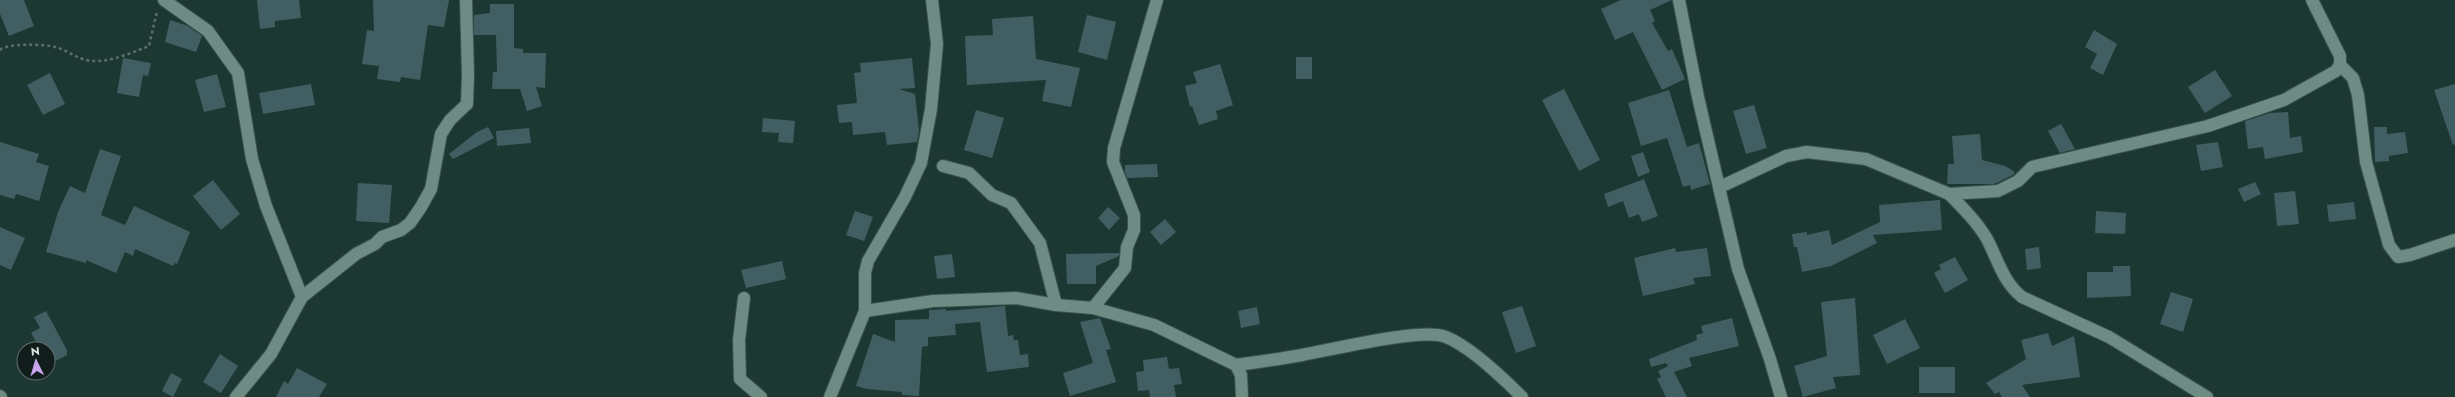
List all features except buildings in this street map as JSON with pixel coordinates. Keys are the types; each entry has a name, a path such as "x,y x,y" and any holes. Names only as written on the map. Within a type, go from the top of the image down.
{"street":[{"path":"236,397 272,354 302,297 356,254 375,244 382,236 401,230 410,223 421,207 431,189 441,134 450,120 467,104 468,75 466,0"},
{"path":"830,397 865,311 865,273 868,261 905,197 921,164 931,109 937,44 932,0"},
{"path":"1093,308 1125,268 1127,247 1134,230 1134,216 1113,162 1114,148 1157,0"},
{"path":"1679,0 1698,97 1738,269 1770,359 1781,397"},
{"path":"1949,194 1998,192 2018,181 2032,167 2174,135 2260,109 2284,100 2305,89 2336,71 2340,65 2340,56 2312,0"},
{"path":"161,3 208,31 238,73 252,159 266,206 302,297"},
{"path":"2340,65 2353,78 2358,95 2366,162 2389,246 2398,256 2410,256 2455,240"},
{"path":"1720,187 1786,156 1807,152 1866,159 1949,194 1978,225 2003,275 2012,289 2022,297 2110,337 2207,397"},
{"path":"943,166 969,173 992,195 1011,204 1040,243 1056,305"},
{"path":"744,298 739,340 740,379 761,397"},
{"path":"865,311 933,301 1016,298 1056,305 1093,308 1154,325 1236,365 1300,356 1391,339 1421,335 1446,336 1498,373 1522,397"},
{"path":"1236,365 1241,376 1242,397"}],"path":[{"path":"0,50 9,46 44,45 62,49 87,61 106,60 148,46 161,3"}]}
